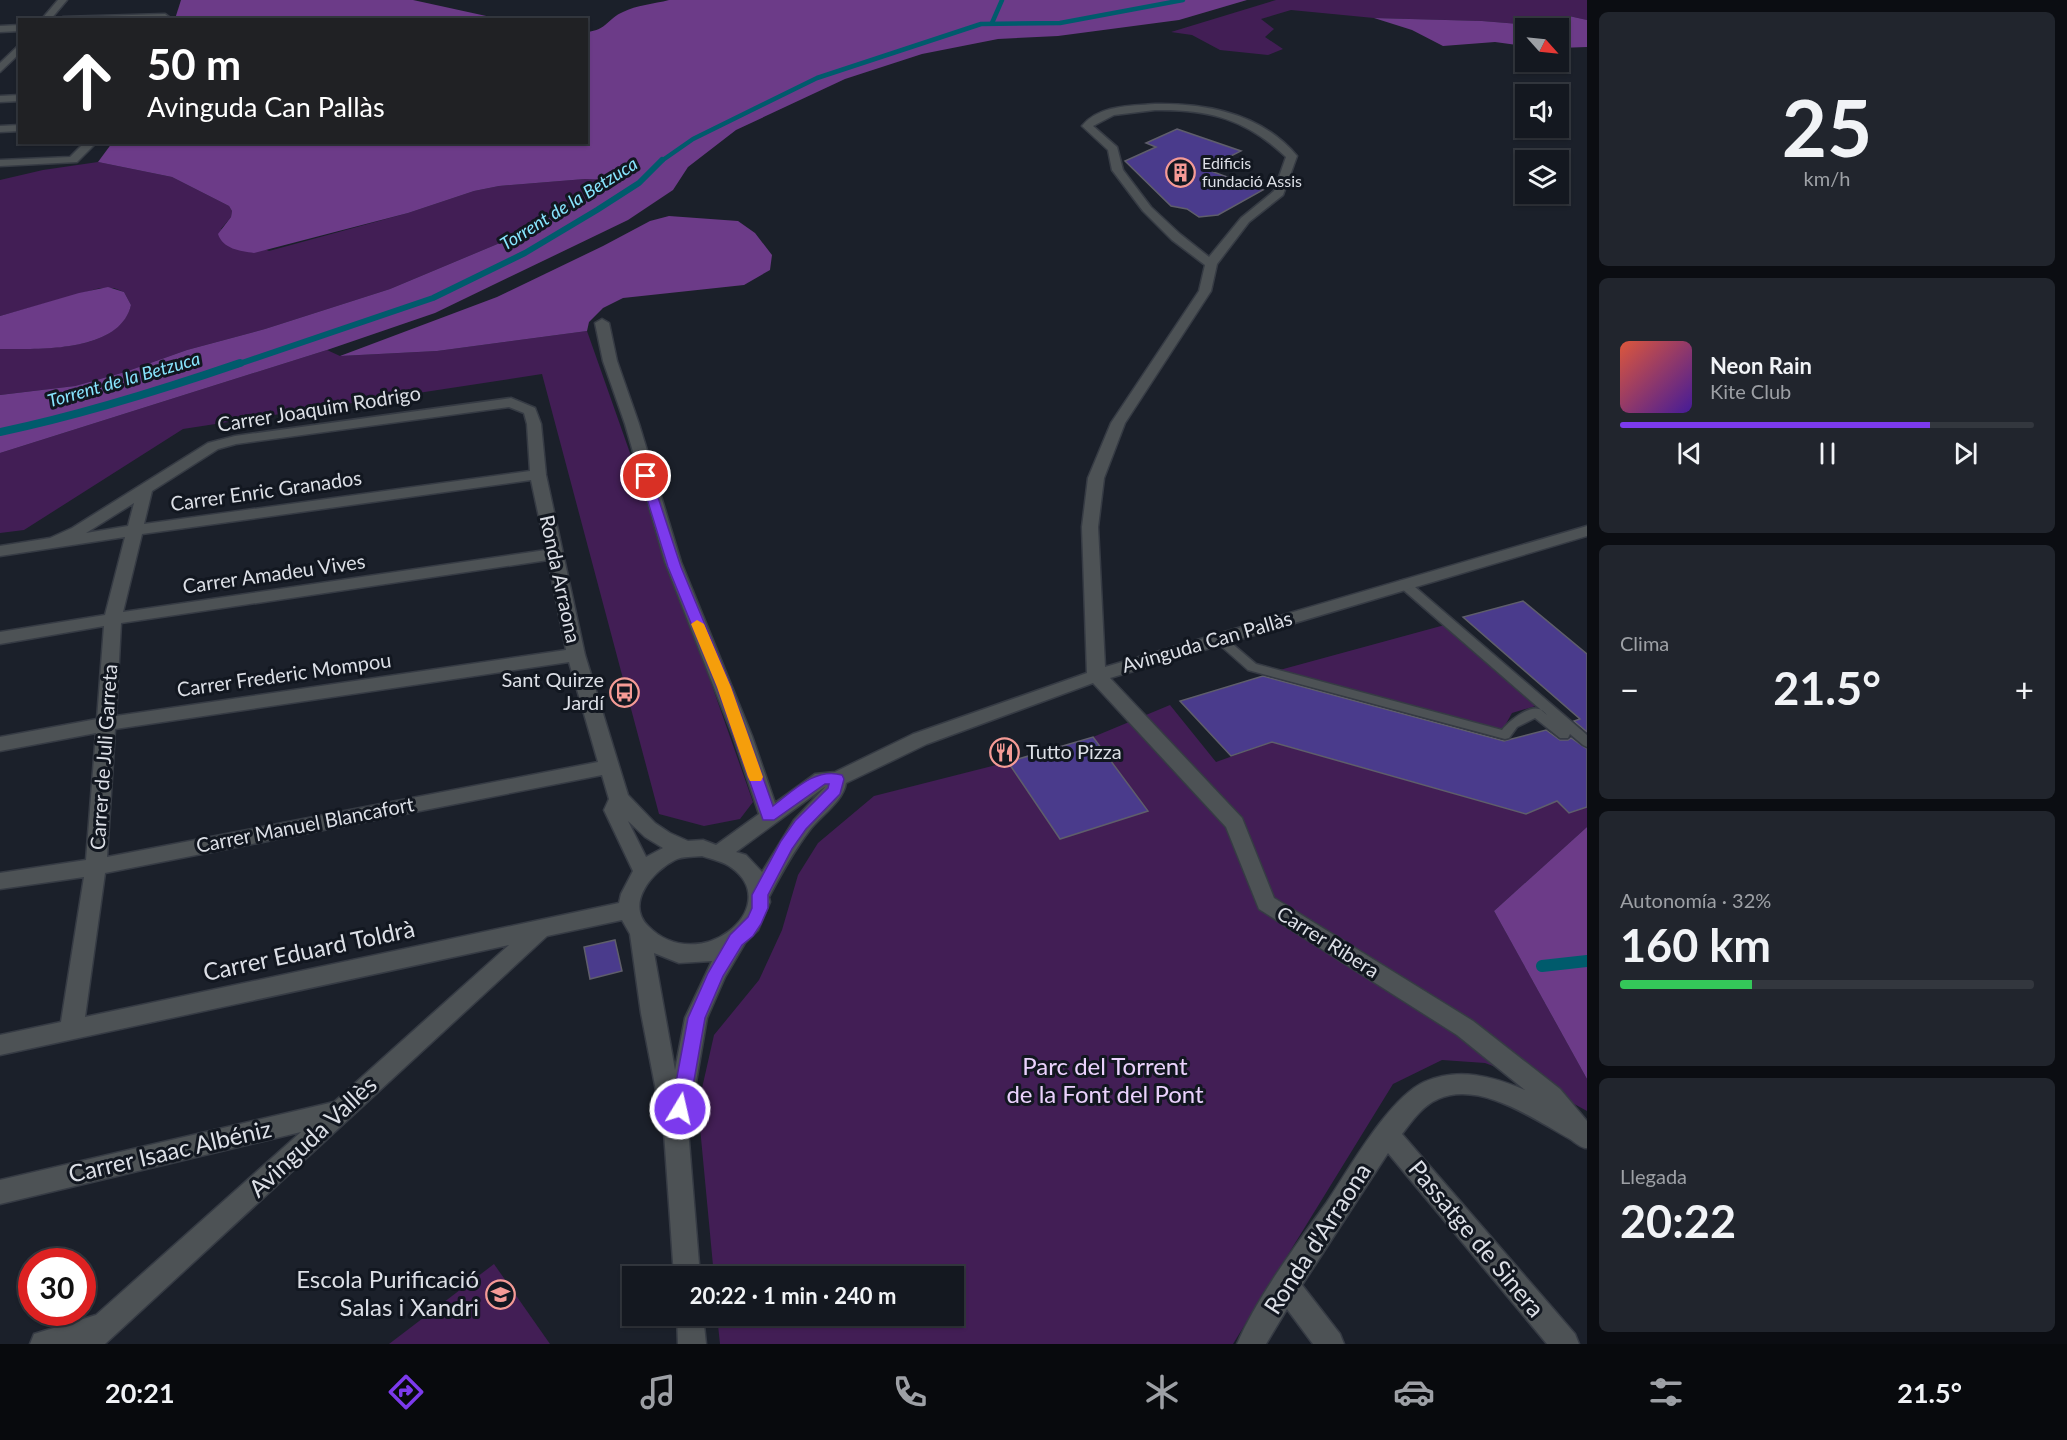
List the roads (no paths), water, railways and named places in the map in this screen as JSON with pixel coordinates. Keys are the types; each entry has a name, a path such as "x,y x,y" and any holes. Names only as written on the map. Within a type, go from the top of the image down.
{"street":[{"path":"47,18 63,0"},
{"path":"104,18 165,15"},
{"path":"0,29 18,28"},
{"path":"3,70 18,51"},
{"path":"0,99 18,98"},
{"path":"1096,675 1090,527 1096,478 1118,423 1205,291 1211,264 1245,220 1279,194 1292,156 1275,137 1237,118 1202,108 1177,106 1142,108 1116,111 1095,117 1087,126 1113,149 1118,170 1147,209 1176,237 1211,264"},
{"path":"0,129 18,128"},
{"path":"0,163 73,160 90,144"},
{"path":"602,323 606,345 632,425 650,492 690,607 724,687 769,816"},
{"name":"Ronda Arraona","path":"511,402 530,411 534,424 538,475 576,655 619,799 614,810 622,831 643,871 669,854 686,849 703,848 736,858 748,868 757,881 760,895"},
{"name":"Carrer Joaquim Rodrigo","path":"52,543 78,531 213,446 236,440 511,402"},
{"name":"Carrer Enric Granados","path":"0,552 135,530 538,475"},
{"name":"Carrer de Juli Garreta","path":"72,1028 96,867 113,619 145,488"},
{"name":"Avinguda Can Pallàs","path":"721,852 822,778 837,779 920,739 1096,675 1587,531"},
{"name":"Carrer Amadeu Vives","path":"0,638 113,619 555,554"},
{"name":"Carrer Frederic Mompou","path":"0,744 107,724 576,655"},
{"name":"Carrer Ribera","path":"1096,675 1235,823 1266,903 1465,1028 1552,1097 1586,1138"},
{"name":"Carrer Manuel Blancafort","path":"0,881 96,867 609,767"},
{"path":"640,932 662,948 692,954 708,952 736,940 755,920 760,908 760,895 786,845 800,825 835,790 837,779"},
{"name":"Ronda Arraona","path":"619,799 630,805 636,817 653,832 686,849"},
{"path":"643,871 634,883 629,910 640,932 652,1013 676,1132 686,1266"},
{"name":"Carrer Eduard Toldrà","path":"0,1045 629,910"},
{"name":"Avinguda Vallès","path":"94,1336 540,930"},
{"path":"676,1132 696,1018 716,973 736,940"},
{"name":"Ronda d'Arraona","path":"1251,1344 1285,1285 1387,1134 1407,1110 1429,1091 1453,1085 1480,1086 1508,1094 1540,1109 1586,1138"},
{"name":"Carrer Isaac Albéniz","path":"0,1192 340,1111"},
{"name":"Passatge de Sinera","path":"1387,1134 1565,1344"},
{"path":"1285,1285 1330,1344"},
{"path":"691,1326 692,1344"},
{"path":"44,1344 94,1336"}],"lane":[{"path":"1404,585 1587,742"},
{"path":"1219,639 1252,668 1505,735 1513,724 1536,712 1564,735"}],"waterway":[{"path":"992,23 1002,0"},
{"name":"Torrent de la Betzuca","path":"660,162 693,139 817,78 981,24 1060,23 1183,0"},
{"name":"Torrent de la Betzuca","path":"236,365 433,298 525,253 597,210 639,183 660,162"},
{"name":"Torrent de la Betzuca","path":"0,432 121,401 240,363"},
{"path":"1542,966 1587,961"}],"place":[{"name":"Edificis fundació Assis","path":"1181,172"},
{"name":"Sant Quirze Jardí","path":"625,692"},
{"name":"Tutto Pizza","path":"1005,752"},
{"name":"Escola Purificació Salas i Xandri","path":"500,1294"}],"park label":[{"name":"Parc del Torrent de la Font del Pont","path":"1105,1081"}]}
